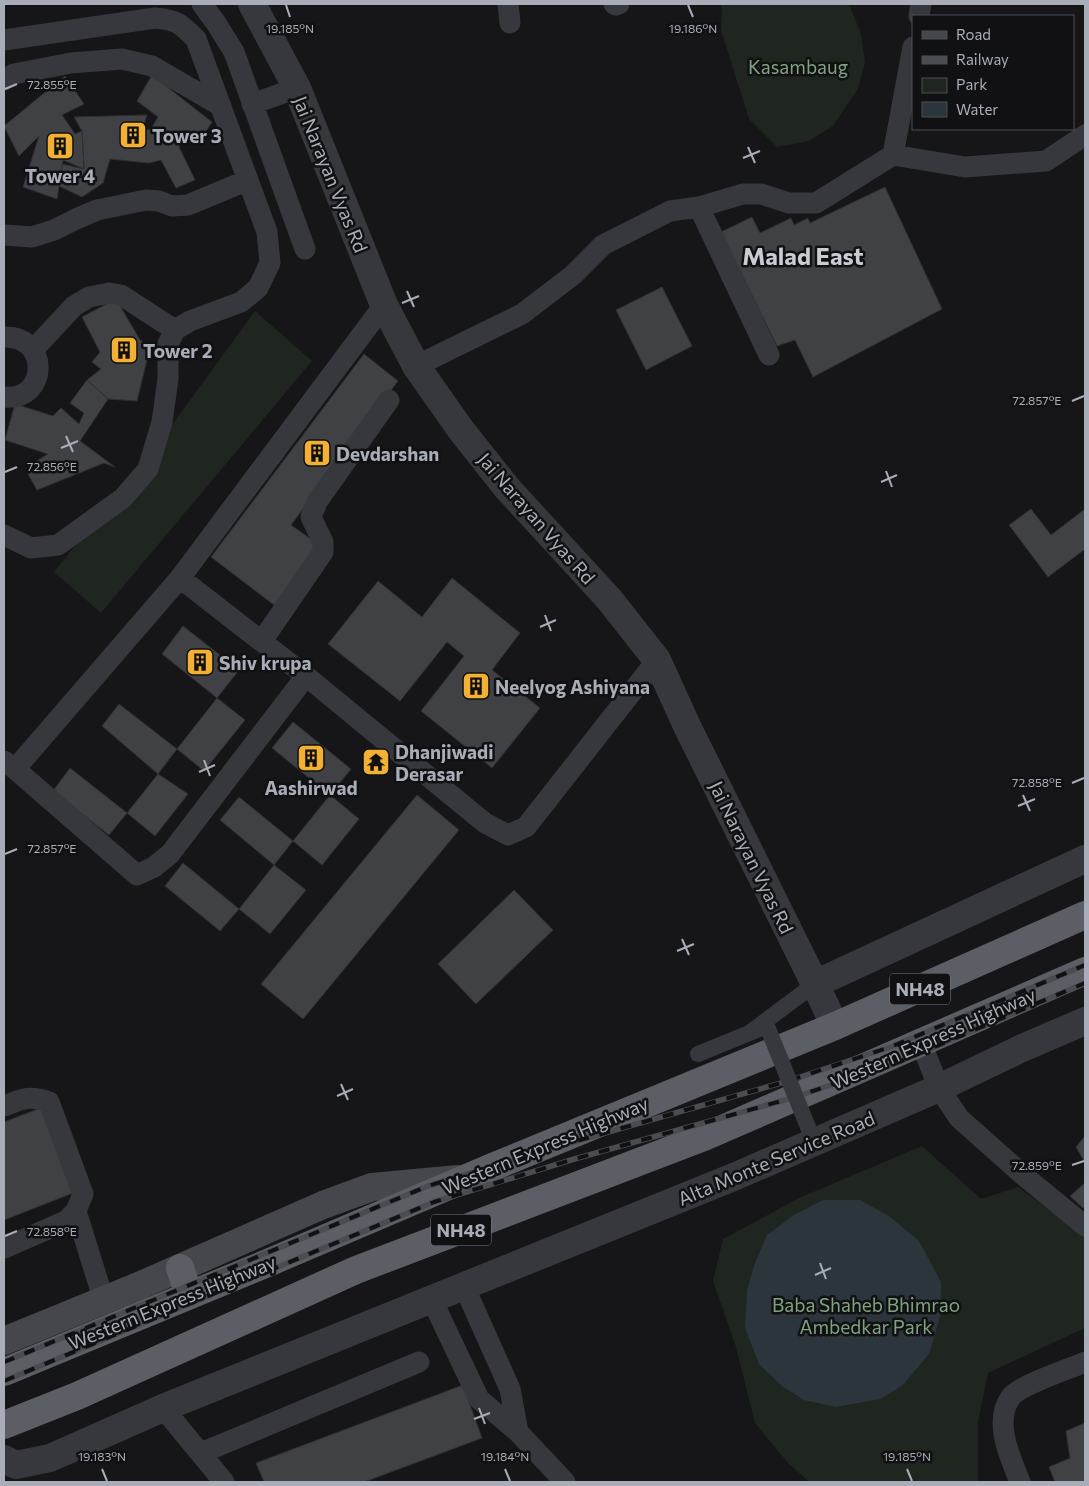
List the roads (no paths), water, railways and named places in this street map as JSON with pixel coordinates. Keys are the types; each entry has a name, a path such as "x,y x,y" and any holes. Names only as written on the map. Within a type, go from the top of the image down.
{"highway":[{"name":"Western Express Highway","path":"4,1372 834,1026 1085,915"},
{"name":"Western Express Highway","path":"4,1425 77,1396 356,1270 704,1137 1085,971"},
{"path":"380,1214 397,1254"},
{"path":"180,1268 189,1295"}],"main road":[{"path":"4,1341 104,1301 323,1205 372,1187 466,1178"}],"street":[{"path":"202,4 234,52 304,249"},
{"name":"Jai Narayan Vyas Rd","path":"252,4 297,88 384,305 416,366 461,430 507,488 609,599 657,660 687,726 834,1026"},
{"path":"614,4 619,4"},
{"path":"4,40 155,18 171,19 184,26 196,39 267,232 270,263 258,288 241,302 190,321 175,330 168,344 168,379 162,422 148,469 123,498 58,545 31,548 4,535"},
{"path":"893,155 912,52"},
{"path":"4,80 14,74 71,63 122,59 152,66 221,106"},
{"path":"252,104 297,88"},
{"path":"416,366 522,314 573,275 603,244 670,211 699,207 743,194 761,194 789,203 816,203 893,155 965,167 1046,161 1085,135"},
{"path":"4,235 32,237 54,230 76,218 97,210 146,200 159,200 172,206 188,205 248,180"},
{"path":"699,207 769,355"},
{"path":"33,350 74,306 89,297 109,293 121,295 175,330"},
{"path":"306,676 170,854 154,867 137,875 9,765 180,578 384,305"},
{"path":"4,337 22,340 33,350 38,363 38,374 35,383 20,396 4,397"},
{"path":"262,641 323,552 323,542 311,517 317,502 389,400"},
{"path":"180,578 306,676 485,823 508,835 526,827 657,660"},
{"path":"750,1032 815,984 1085,859"},
{"name":"Alta Monte Service Road","path":"4,1459 16,1465 50,1458 163,1408 736,1176 939,1088 1018,1050 1085,1021"},
{"path":"698,1054 767,1026 812,1137 868,1119"},
{"path":"921,1043 939,1088 959,1118 1085,1226"},
{"path":"4,1106 35,1097 49,1102 83,1194 76,1211 66,1221 4,1248"},
{"path":"76,1211 104,1301"},
{"path":"464,1286 510,1389 518,1432"},
{"path":"432,1300 479,1399 518,1432 564,1482"},
{"path":"200,1453 419,1362"},
{"path":"1020,1482 1010,1458 1003,1429 1004,1412 1012,1395 1025,1387 1085,1362"},
{"path":"163,1408 224,1482"}],"water":[{"path":"823,1200 860,1200 889,1216 919,1241 941,1282 941,1313 929,1354 902,1386 880,1399 836,1407 804,1400 783,1387 759,1364 745,1328 747,1290 755,1263 767,1235 794,1215"}],"railway":[{"path":"4,1362 428,1186 566,1144 788,1081 893,1046 1085,965"},
{"path":"4,1381 434,1202 571,1160 792,1098 899,1062 1085,983"}],"place":[{"name":"Tower 3","path":"133,135"},
{"name":"Tower 4","path":"60,146"},
{"name":"Tower 2","path":"124,350"},
{"name":"Devdarshan","path":"317,453"},
{"name":"Shiv krupa","path":"200,662"},
{"name":"Neelyog Ashiyana","path":"476,686"},
{"name":"Aashirwad","path":"311,758"},
{"name":"Dhanjiwadi Derasar","path":"376,762"}],"district":[{"name":"Malad East","path":"803,255"}],"park label":[{"name":"Kasambaug","path":"798,66"},
{"name":"Baba Shaheb Bhimrao Ambedkar Park","path":"866,1315"}]}
